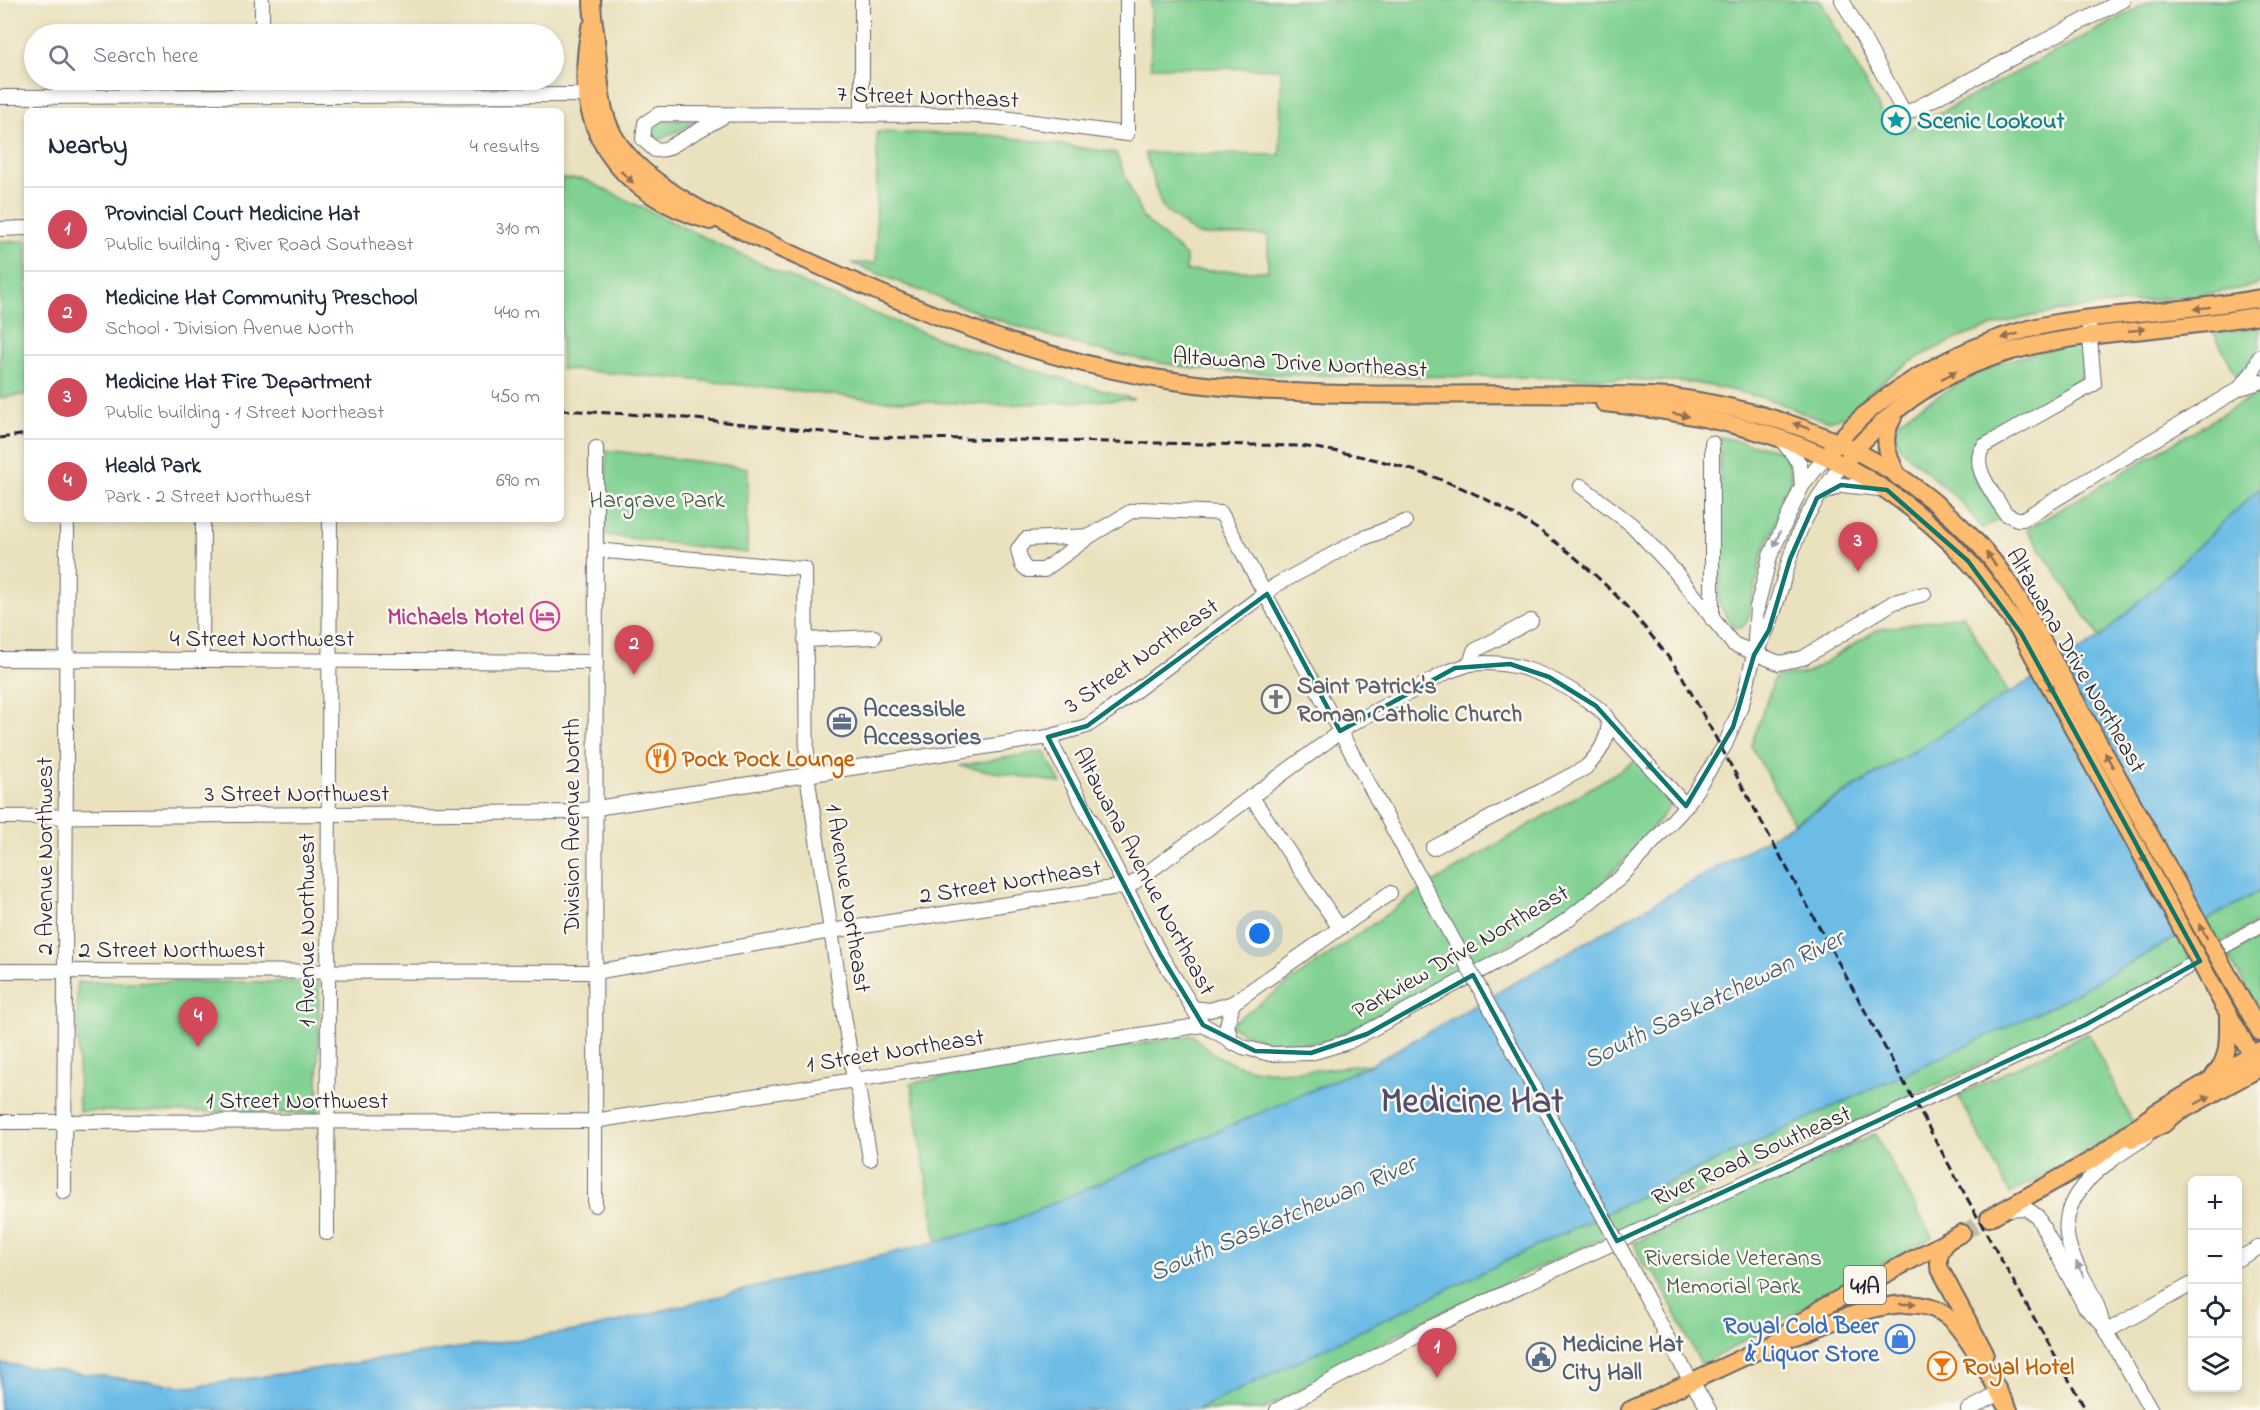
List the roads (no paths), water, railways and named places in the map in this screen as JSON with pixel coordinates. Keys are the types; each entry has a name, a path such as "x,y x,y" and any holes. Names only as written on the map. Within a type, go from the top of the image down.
{"main road":[{"path":"592,0 592,18 585,50 594,95"},
{"name":"Altawana Drive Northeast","path":"594,95 610,159 645,191 675,209 738,229 838,275 939,316 1057,356 1138,375 1216,386 1315,392 1626,394 1694,400 1776,417 1838,440 1854,449 1893,484"},
{"name":"Parkview Drive Northeast","path":"1843,464 1854,449 1900,407 1937,381 1969,364 2089,327 2260,298"},
{"name":"Parkview Drive Northeast","path":"1827,455 1838,440 1918,376 1954,357 1997,340 2053,324 2089,327 2225,321 2260,315"},
{"name":"Altawana Drive Northeast","path":"1527,395 1670,413 1779,436 1893,484 1952,516 1983,548 2011,585 2028,630 2228,1014 2258,1062"},
{"path":"1893,484 1884,442 1886,429 1900,407"},
{"name":"Altawana Drive Northeast","path":"2028,630 2260,1032"},
{"path":"2097,1157 2128,1131 2211,1078 2220,1069 2227,1050 2228,1014"},
{"path":"2211,1078 2258,1062"},
{"path":"1989,1218 2097,1157 2164,1124 2172,1116 2258,1062"},
{"name":"41A","path":"1630,1410 1772,1344 1820,1309 1962,1233"},
{"path":"1947,1241 1939,1255 1939,1267 1994,1369 2000,1393"},
{"path":"1772,1344 1884,1306 1919,1304 1935,1308 1951,1319 2009,1410"}],"street":[{"path":"262,0 262,24"},
{"path":"862,0 862,115"},
{"name":"7 Street Northeast","path":"726,115 666,149 655,150 643,139 642,128 653,115 726,115 862,115 995,117 1127,134 1127,0"},
{"path":"1842,0 1905,114 2123,0"},
{"path":"262,90 262,96"},
{"path":"0,97 594,95"},
{"path":"94,96 94,108"},
{"path":"0,229 24,228"},
{"path":"2089,327 2094,384 1984,446 1979,452 1978,467 2006,514 2012,518 2023,519 2240,388 2260,382"},
{"path":"2240,388 2254,370 2260,356"},
{"path":"1779,436 1800,464 1802,486"},
{"path":"1712,443 1712,619"},
{"name":"Division Avenue North","path":"594,1205 596,448"},
{"name":"Parkview Drive Northeast","path":"1203,1025 1232,1043 1255,1051 1287,1055 1330,1049 1376,1029 1530,944 1567,920 1620,878 1686,806 1729,736 1742,704 1754,654 1757,607 1770,556 1802,486 1827,455"},
{"name":"Parkview Drive Northeast","path":"1754,654 1769,630 1802,526 1817,498 1843,464"},
{"path":"1817,498 1841,485 1893,484"},
{"path":"1581,486 1632,525 1673,569 1733,644 1779,663 1803,658 1894,602 1924,594"},
{"path":"1090,536 1026,539 1018,549 1019,557 1028,570 1044,570 1090,536 1130,512 1142,509 1221,513 1709,1410"},
{"name":"2 Avenue Northwest","path":"64,1192 67,522"},
{"path":"202,660 203,522"},
{"name":"1 Avenue Northwest","path":"327,1233 330,522"},
{"name":"3 Street Northeast","path":"595,809 1048,737 1086,726 1267,594 1276,585 1359,540 1405,522"},
{"name":"1 Avenue Northeast","path":"596,550 805,569 807,775 854,1080 859,1093 870,1159"},
{"name":"2 Street Northeast","path":"595,972 831,931 1132,884 1340,731 1447,672 1470,664 1474,651 1531,621"},
{"path":"805,640 874,637"},
{"name":"4 Street Northwest","path":"0,659 596,662"},
{"path":"1470,664 1510,664 1538,672 1596,706 1686,806"},
{"path":"1433,848 1586,768 1600,752 1608,732 1609,722"},
{"name":"Altawana Avenue Northeast","path":"1048,737 1125,886 1203,1025"},
{"path":"1251,796 1339,927"},
{"name":"3 Street Northwest","path":"0,817 329,816 550,813 595,809"},
{"path":"1193,1008 1210,1010 1233,1003 1390,893"},
{"name":"River Road Southeast","path":"1277,1410 1425,1330 1951,1089 2085,1025 2260,928"},
{"name":"2 Street Northwest","path":"0,971 595,972"},
{"path":"1232,1043 1227,1019 1233,1003"},
{"name":"1 Street Northeast","path":"594,1121 1203,1025"},
{"name":"1 Street Northwest","path":"0,1122 594,1121"},
{"path":"2104,1327 2098,1302 2070,1250 2068,1229 2070,1209 2078,1190 2092,1174 2164,1124"},
{"path":"2007,1209 2025,1208 2037,1216 2085,1307 2104,1327 2151,1410"},
{"path":"2242,1257 2260,1247"},
{"path":"2104,1327 2188,1286"},
{"path":"1968,1410 2000,1393"}],"water":[{"name":"South Saskatchewan River","path":"2260,488 2260,891 2052,1006 1674,1180 1197,1410 0,1410 0,1363 190,1387 589,1329 1003,1225 1372,1064 1816,811 2100,638"}],"tunnel":[{"path":"1962,1233 1989,1218"}],"railway":[{"path":"564,410 676,417 872,437 1301,446 1362,457 1419,472 1471,492 1518,517 1563,548 1605,584 1644,627 1682,676 1990,1240 2086,1410"},
{"path":"0,438 24,434"}],"place":[{"name":"Scenic Lookout","path":"1896,120"},
{"name":"Medicine Hat Fire Department","path":"1858,572"},
{"name":"Michaels Motel","path":"545,616"},
{"name":"Medicine Hat Community Preschool","path":"634,675"},
{"name":"Saint Patrick's Roman Catholic Church","path":"1276,699"},
{"name":"Accessible Accessories","path":"842,722"},
{"name":"Pock Pock Lounge","path":"661,758"},
{"name":"Heald Park","path":"198,1047"},
{"name":"Royal Cold Beer & Liquor Store","path":"1900,1339"},
{"name":"Medicine Hat City Hall","path":"1541,1357"},
{"name":"Royal Hotel","path":"1942,1366"},
{"name":"Provincial Court Medicine Hat","path":"1437,1378"}],"district":[{"name":"Medicine Hat","path":"1472,1099"}],"park label":[{"name":"Hargrave Park","path":"657,499"},
{"name":"Riverside Veterans Memorial Park","path":"1733,1271"}]}
